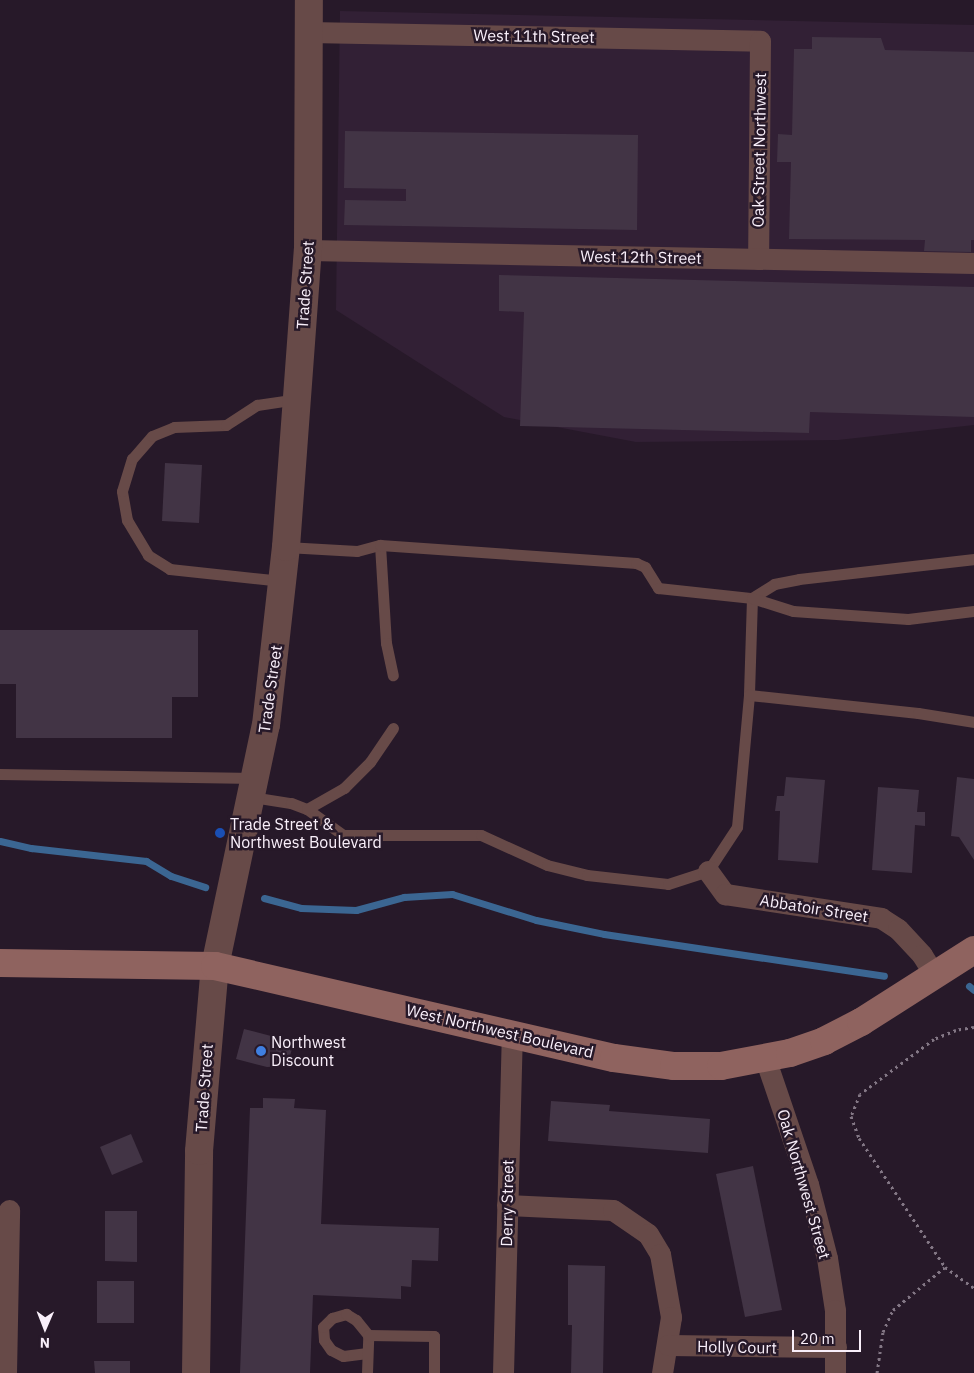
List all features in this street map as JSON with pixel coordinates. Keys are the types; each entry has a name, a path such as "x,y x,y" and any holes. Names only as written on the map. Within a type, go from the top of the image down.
{"main road":[{"name":"West Northwest Boulevard","path":"0,963 215,966 614,1058 674,1066 721,1066 765,1058 824,1041 935,976 974,950"}],"street":[{"name":"Trade Street","path":"196,1373 199,1151 215,966 254,787 269,706 286,547 308,250 308,0"},
{"name":"West 11th Street","path":"308,32 760,41"},
{"name":"Oak Street Northwest","path":"758,259 760,41"},
{"name":"West 12th Street","path":"308,250 974,263"},
{"name":"Abbatoir Street","path":"708,871 725,894 880,918 898,929 922,955 935,976"},
{"name":"Derry Street","path":"503,1373 512,1033"},
{"name":"Oak Northwest Street","path":"765,1058 808,1184 827,1258 835,1310 835,1373"},
{"path":"507,1205 613,1210 648,1234 660,1254 671,1317 662,1373"},
{"path":"6,1373 9,1210"},
{"name":"Holly Court","path":"668,1345 836,1347"}],"lane":[{"path":"282,581 170,569 148,555 127,520 122,491 132,459 152,436 174,427 226,425 258,405 297,399"},
{"path":"380,545 386,643 393,675"},
{"path":"286,547 357,551 380,545 636,564 645,568 658,588 752,598 793,611 899,618 974,611"},
{"path":"752,598 774,584 799,579 974,559"},
{"path":"0,774 254,787 307,809 343,835 481,835 547,865 587,874 668,884 708,871 737,827 749,696 752,598"},
{"path":"749,696 918,713 974,722"},
{"path":"307,809 344,788 370,762 393,728"},
{"path":"367,1373 368,1353 368,1335 356,1320 346,1314 332,1318 323,1327 324,1340 331,1350 343,1356 368,1353"},
{"path":"368,1335 434,1336 434,1373"}],"path":[{"path":"974,1027 956,1030 934,1039 860,1094 851,1116 859,1138 945,1267 974,1288"},
{"path":"877,1373 883,1332 889,1315 897,1304 945,1267"}],"shaded area":[{"path":"340,11 974,25 974,425 838,440 636,442 504,417 336,310"}],"building":[{"path":"812,37 881,38 885,50 974,52 974,240 971,240 971,252 924,251 925,240 789,239 791,162 777,162 778,134 792,135 794,49 812,49"},
{"path":"345,131 638,135 637,230 344,225 345,200 406,201 406,189 344,188"},
{"path":"499,275 974,287 974,417 810,412 809,433 520,426 524,312 499,311"},
{"path":"165,463 202,465 199,523 162,521"},
{"path":"0,630 198,630 198,697 172,697 172,738 16,738 16,684 0,684"},
{"path":"786,777 825,780 818,863 778,860 780,811 775,811 777,796 784,796"},
{"path":"957,777 974,779 974,860 959,837 951,836"},
{"path":"878,787 919,790 917,812 925,812 925,826 915,825 912,873 872,870"},
{"path":"244,1029 294,1042 287,1066 267,1067 236,1059"},
{"path":"263,1098 295,1099 294,1108 326,1110 321,1224 439,1228 438,1261 412,1260 411,1287 401,1286 401,1299 313,1295 310,1373 240,1373 250,1108 263,1108"},
{"path":"551,1101 610,1105 609,1111 710,1119 708,1153 548,1141"},
{"path":"131,1134 143,1162 112,1175 100,1147"},
{"path":"753,1166 782,1310 745,1317 716,1174"},
{"path":"105,1211 137,1211 137,1262 105,1261"},
{"path":"568,1265 605,1266 603,1373 571,1373 572,1325 568,1325"},
{"path":"97,1281 134,1281 134,1323 97,1323"},
{"path":"94,1361 130,1361 130,1373 95,1373"}],"waterway":[{"path":"0,841 31,848 146,861 171,876 205,887"},
{"path":"264,898 301,908 356,910 404,897 452,894 536,920 604,934 884,976"},
{"path":"969,986 974,990"}],"place":[{"name":"Trade Street & Northwest Boulevard","path":"220,833"},
{"name":"Northwest Discount","path":"261,1051"}]}
